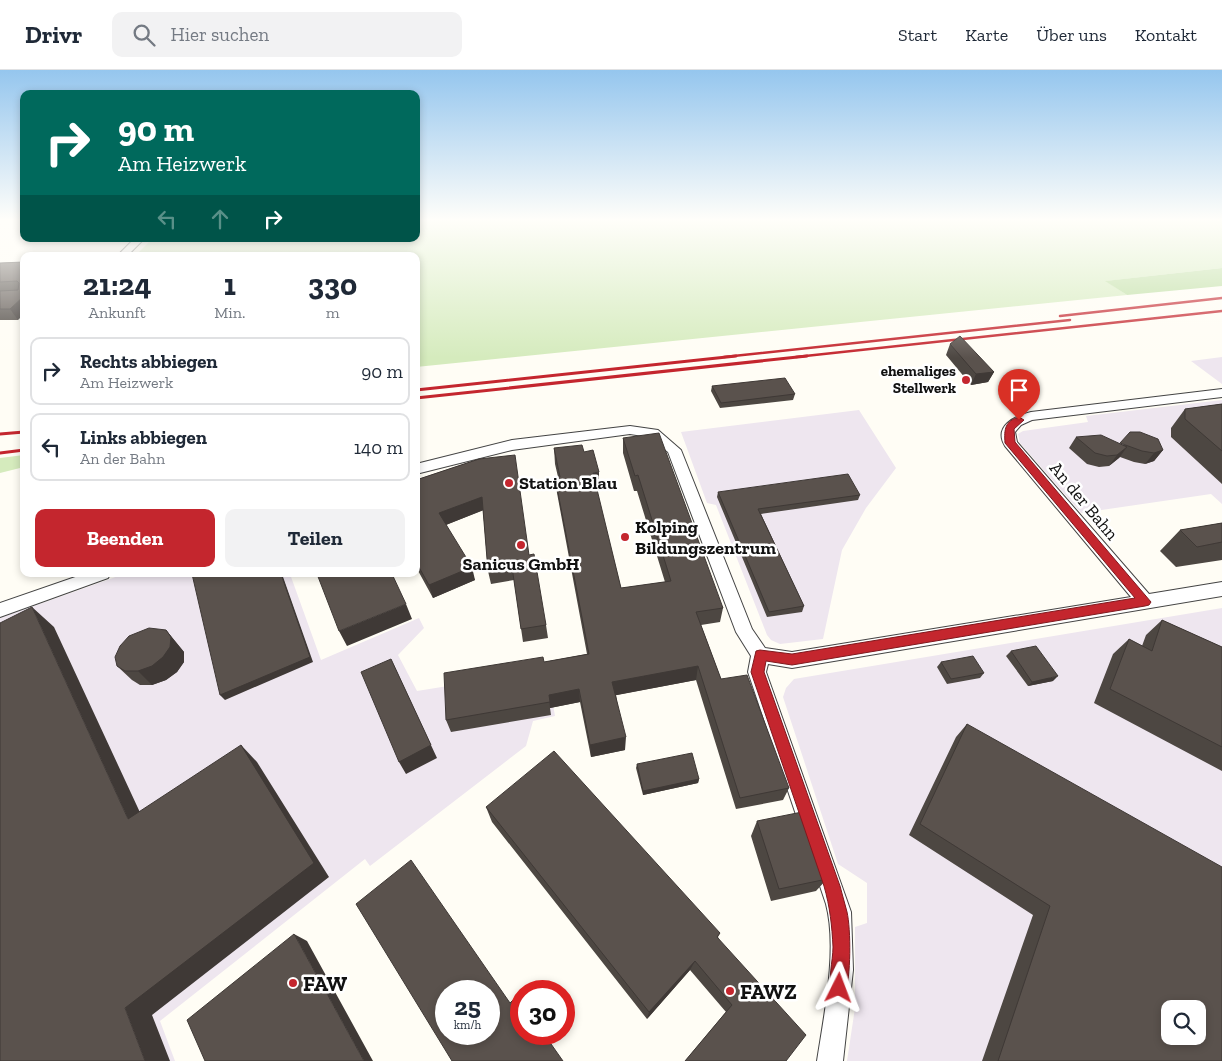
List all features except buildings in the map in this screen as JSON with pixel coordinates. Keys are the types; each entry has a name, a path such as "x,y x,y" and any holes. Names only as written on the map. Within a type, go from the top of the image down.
{"street":[{"name":"An der Bahn","path":"1145,602 1010,443 1009,429 1012,423 1031,416 1222,393"},
{"path":"420,468 486,450 533,441 630,430 653,433 674,450 745,632 760,655 757,672 829,876 840,914 841,949 838,1007 830,1061"},
{"path":"0,610 94,577"},
{"path":"760,655 792,660 1222,588"}],"shaded area":[{"path":"1222,357 1222,384 1191,361"},
{"path":"1222,400 1222,504 1211,494 1081,513 1020,443 1018,434 1023,431 1088,422 1086,416"},
{"path":"859,410 896,468 866,508 842,550 823,639 780,644 771,640 767,635 716,505 707,503 681,432"},
{"path":"116,577 291,577 321,660 419,618 424,628 398,655 417,691 547,670 555,716 533,721 526,746 370,866 365,859 160,1021 175,1061 17,1061 0,1031 0,618"},
{"path":"1222,608 1222,1061 847,1061 855,1008 855,927 867,923 867,883 838,864 783,697 786,688 794,679"}],"green space":[{"path":"420,266 1222,266 1222,268 1106,281 1127,295 420,367"},
{"path":"1222,268 1222,286 1127,295 1105,281"},
{"path":"20,456 20,468 0,473 0,458"}],"railway":[{"path":"1060,316 1222,298"},
{"path":"796,357 1222,311"},
{"path":"724,357 1070,320"},
{"path":"420,390 736,356"},
{"path":"420,398 807,356"},
{"path":"0,434 20,432"},
{"path":"0,453 20,450"}],"place":[{"name":"ehemaliges Stellwerk","path":"966,380"},
{"name":"Station Blau","path":"509,483"},
{"name":"Kolping Bildungszentrum","path":"625,537"},
{"name":"Sanicus GmbH","path":"521,545"},
{"name":"FAW","path":"293,983"},
{"name":"FAWZ","path":"730,991"}],"route":[{"path":"839,988 840,914 832,886 757,672 760,655 792,660 892,642 1145,602 1010,443 1008,439 1009,429 1012,423 1019,420"}]}
